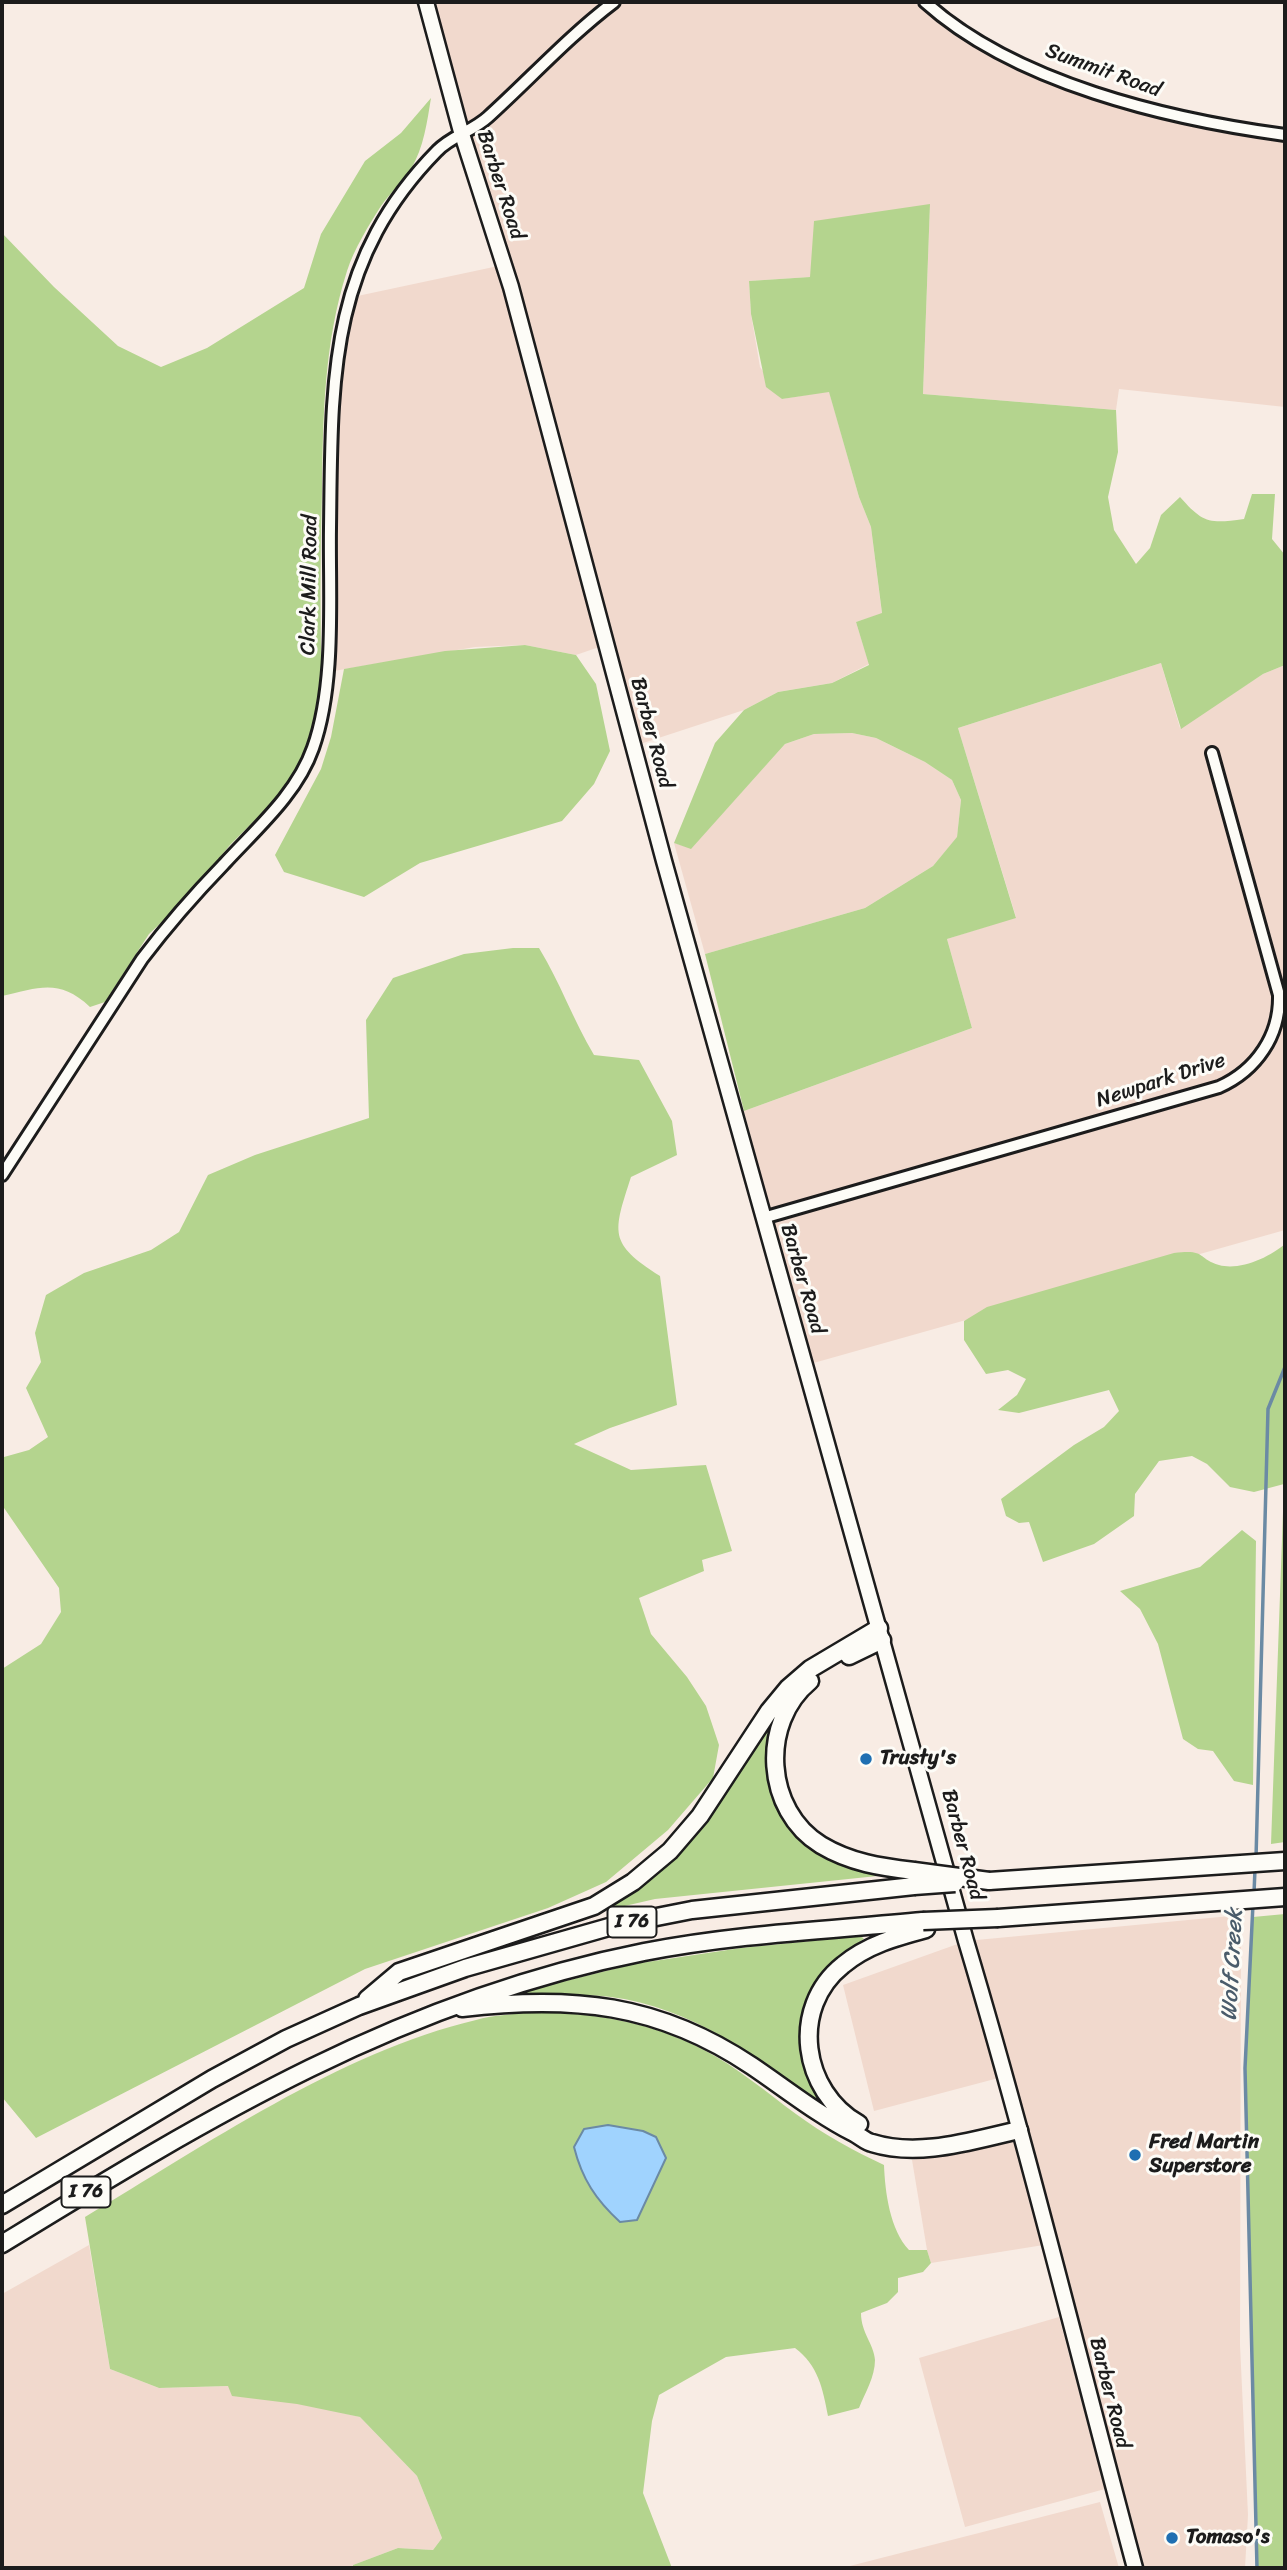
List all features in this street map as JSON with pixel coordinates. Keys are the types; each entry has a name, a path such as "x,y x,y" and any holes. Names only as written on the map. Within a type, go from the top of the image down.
{"highway":[{"path":"881,1634 821,1673 794,1698 777,1739 775,1772 786,1807 813,1839 859,1864 914,1879 989,1881 1285,1861"},
{"path":"359,2006 399,1972 594,1906 633,1882 670,1851 700,1816 769,1711 788,1688 810,1669 881,1634"},
{"name":"I 76","path":"2,2205 212,2079 286,2039 359,2006 465,1968 616,1925 692,1910 914,1879"},
{"path":"1018,2124 942,2137 897,2139 874,2133 843,2115 817,2079 809,2055 809,2032 816,2003 827,1982 842,1965 862,1952 924,1925 1285,1897"},
{"name":"I 76","path":"2,2244 246,2099 418,2018 494,1990 644,1952 733,1938 924,1925"},
{"path":"418,2018 460,2009 524,2002 584,2003 622,2009 671,2022 713,2042 752,2066 811,2109 870,2143 923,2149 1018,2124"}],"main road":[{"name":"Barber Road","path":"426,2 462,135 511,286 763,1218 966,1941 1000,2049 1135,2568"}],"street":[{"name":"Clark Mill Road","path":"2,1175 142,959 165,929 286,797 306,765 320,727 327,686 337,354 348,298 370,240 391,207 438,150 485,120 614,2"},
{"name":"Summit Road","path":"925,2 981,43 1079,87 1180,117 1285,135"},
{"name":"Newpark Drive","path":"763,1218 1220,1087 1252,1065 1270,1038 1278,1012 1279,995 1212,754"}],"shaded area":[{"path":"426,2 926,2 981,42 1128,103 1285,135 1285,407 1119,389 1116,410 923,394 930,204 810,277 749,281 751,314 760,367 782,399 829,391 859,497 871,527 882,614 856,622 869,664 832,683 778,692 744,710 634,746 605,645 576,655 525,645 475,647 328,672 337,354 348,298 503,265"},
{"path":"1161,663 1180,728 1263,674 1285,665 1285,1230 810,1364 744,1111 972,1028 947,939 1016,917 958,728"},
{"path":"852,733 876,738 925,762 952,780 961,800 957,838 933,866 865,908 705,954 674,843 691,848 785,744 814,734"},
{"path":"1241,1915 1240,2345 1248,2515 1245,2568 1135,2568 1050,2244 931,2263 927,2250 912,2160 1021,2136 1006,2076 874,2111 843,1985 966,1941"},
{"path":"89,2245 110,2369 159,2388 229,2386 360,2417 417,2476 442,2538 433,2550 398,2548 353,2565 353,2568 2,2568 2,2294"},
{"path":"1059,2317 1105,2489 965,2527 919,2358"},
{"path":"1100,2502 1119,2568 842,2568"}],"green space":[{"path":"431,98 415,161 367,229 347,271 339,298 329,352 323,435 322,692 313,733 288,787 230,845 182,903 149,934 105,1002 90,1007 68,992 48,988 2,996 2,233 54,287 118,346 161,367 207,348 304,288 321,234 365,161 401,133"},
{"path":"930,204 923,394 1116,410 1118,452 1108,497 1114,530 1136,564 1150,548 1161,515 1180,497 1201,517 1222,521 1244,519 1252,494 1275,494 1272,539 1285,555 1285,665 1263,674 1181,729 1161,663 958,728 1016,918 947,939 972,1028 744,1111 705,954 865,908 933,866 957,837 961,800 952,780 925,762 876,738 852,733 814,734 785,744 691,849 674,843 715,743 744,710 778,692 832,683 869,665 856,622 882,613 871,527 859,497 829,392 782,399 766,387 751,314 749,281 810,277 814,221"},
{"path":"525,645 576,655 596,684 610,751 594,784 562,821 420,863 364,897 284,872 275,855 321,769 331,737 344,669 445,651"},
{"path":"539,948 594,1055 639,1060 672,1121 677,1155 631,1177 621,1211 619,1235 631,1254 660,1276 677,1405 610,1428 574,1444 631,1470 706,1465 732,1551 702,1560 704,1571 639,1598 651,1634 687,1677 706,1706 719,1745 713,1778 668,1830 606,1882 548,1908 365,1969 36,2138 2,2097 2,1669 41,1644 61,1612 59,1588 2,1505 2,1462 4,1457 29,1450 48,1437 26,1388 41,1362 35,1333 46,1295 84,1273 151,1250 179,1232 208,1175 255,1155 369,1118 366,1020 393,978 464,954"},
{"path":"1285,1244 1285,1842 1271,1844 1284,1484 1254,1492 1230,1487 1207,1464 1192,1456 1159,1461 1135,1494 1134,1516 1094,1544 1043,1562 1029,1522 1019,1523 1006,1516 1001,1499 1074,1445 1104,1427 1119,1411 1109,1390 1019,1413 998,1410 1017,1395 1026,1379 1008,1370 986,1374 964,1340 964,1321 987,1307 1174,1253 1197,1253 1219,1265 1236,1266 1263,1258"},
{"path":"1242,1530 1256,1541 1253,1785 1234,1781 1213,1751 1198,1749 1183,1739 1158,1644 1140,1609 1120,1591 1200,1567"},
{"path":"781,1702 773,1744 797,1831 887,1875 655,1899 590,1914 639,1882"},
{"path":"1285,1914 1285,2568 1257,2568 1245,2068 1253,1917"},
{"path":"861,1936 864,1939 824,1971 809,1998 812,2032 825,2100 818,2103 747,2051 668,2011 611,1997 515,1997 513,1994 634,1964 741,1948"},
{"path":"529,2012 597,2016 641,2025 683,2040 728,2064 817,2128 884,2165 887,2198 897,2232 909,2250 927,2250 931,2263 923,2272 898,2278 898,2292 887,2303 861,2313 875,2366 859,2408 828,2416 814,2370 795,2348 726,2357 659,2395 652,2421 643,2493 672,2568 353,2568 353,2565 398,2548 433,2550 442,2538 417,2476 360,2417 297,2404 232,2396 228,2386 159,2388 110,2369 85,2217 274,2104 374,2054 476,2020"}],"water":[{"path":"608,2125 643,2131 656,2137 666,2158 637,2220 620,2222 611,2214 591,2188 577,2159 574,2147 584,2129"}],"waterway":[{"name":"Wolf Creek","path":"1256,1858 1268,1409 1285,1367"},
{"name":"Wolf Creek","path":"1254,1893 1255,1869"},
{"name":"Wolf Creek","path":"1253,1904 1245,2068 1257,2568"}],"place":[{"name":"Trusty's","path":"866,1759"},
{"name":"Fred Martin Superstore","path":"1135,2155"},
{"name":"Tomaso's","path":"1172,2538"}]}
